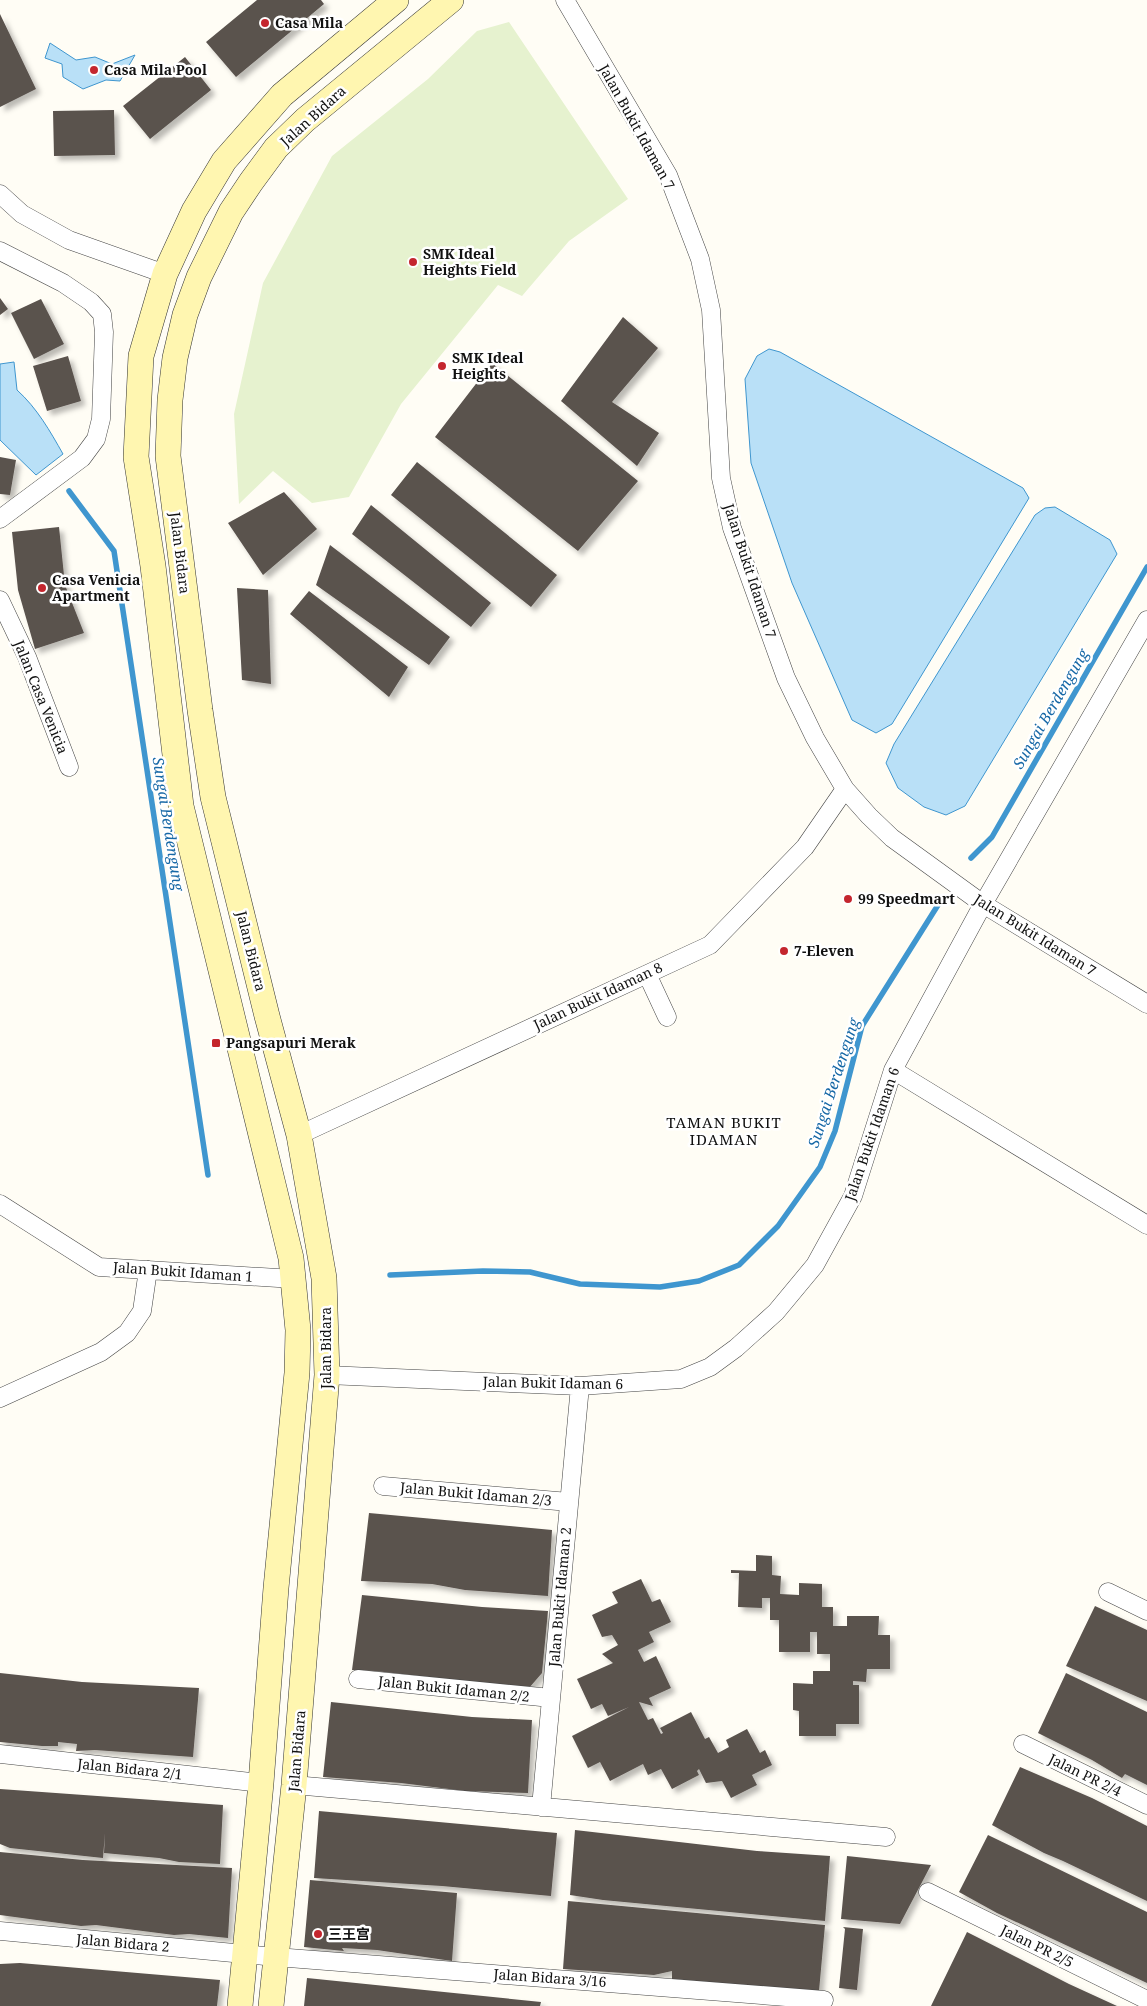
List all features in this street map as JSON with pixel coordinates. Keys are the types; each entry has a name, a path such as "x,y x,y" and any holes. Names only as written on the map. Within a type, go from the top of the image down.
{"main road":[{"name":"Jalan Bidara","path":"240,2006 261,1783 276,1588 296,1373 298,1330 291,1258 242,1050 181,806 153,566 136,457 141,356 165,274 194,211 224,160 282,95 396,0"},
{"name":"Jalan Bidara","path":"271,2006 294,1786 327,1375 324,1278 299,1135 267,1016 213,797 168,456 169,416 175,358 188,308 199,277 231,212 276,148 305,120 451,0"}],"street":[{"name":"Jalan Bukit Idaman 7","path":"565,0 668,175 700,259 711,310 721,478 732,528 786,678 814,738 845,789 868,816 892,838 983,904 1147,1004"},
{"path":"0,194 22,214 69,240 165,274"},
{"path":"0,251 63,283 91,302 102,314 104,332 101,419 96,439 82,458 0,519"},
{"name":"Jalan Casa Venicia","path":"0,600 26,657 69,767"},
{"name":"Jalan Bukit Idaman 6","path":"327,1375 580,1386 681,1379 710,1367 736,1348 776,1312 815,1265 853,1196 892,1070 983,904 1147,620"},
{"name":"Jalan Bukit Idaman 8","path":"299,1135 710,945 805,847 845,789"},
{"path":"647,974 667,1017"},
{"path":"892,1070 1147,1225"},
{"name":"Jalan Bukit Idaman 1","path":"0,1204 99,1267 294,1279"},
{"path":"0,1398 101,1352 127,1333 142,1311 148,1270"},
{"name":"Jalan Bukit Idaman 2","path":"541,1807 580,1386"},
{"name":"Jalan Bukit Idaman 2/3","path":"383,1486 569,1502"},
{"path":"1108,1592 1147,1611"},
{"name":"Jalan Bukit Idaman 2/2","path":"358,1679 551,1698"},
{"name":"Jalan PR 2/4","path":"1023,1744 1147,1805"},
{"name":"Jalan Bidara 2/1","path":"0,1754 261,1783"},
{"path":"294,1786 886,1837"},
{"name":"Jalan PR 2/5","path":"928,1892 1147,2000"},
{"name":"Jalan Bidara 2","path":"0,1931 276,1957"},
{"name":"Jalan Bidara 3/16","path":"276,1957 824,2000"}],"green space":[{"name":"SMK Ideal Heights Field","path":"509,22 628,199 569,241 522,296 498,285 401,404 349,497 312,503 273,471 239,504 234,414 263,283 332,156 428,79 477,31"}],"water":[{"name":"Casa Mila Pool","path":"50,43 76,60 95,57 112,64 135,55 120,81 106,80 83,89 63,77 62,64 45,58"},
{"path":"769,349 780,352 1023,488 1029,498 892,724 876,733 852,720 792,583 751,463 745,379 757,356"},
{"path":"14,362 17,390 37,412 63,454 36,475 0,440 0,364"},
{"path":"1055,507 1110,540 1117,554 965,806 946,815 924,807 898,788 886,763 894,744 1035,515 1045,508"}],"building":[{"name":"Casa Mila","path":"257,0 321,0 324,4 236,77 206,42"},
{"path":"0,14 36,89 0,107"},
{"path":"185,57 211,90 150,139 123,106"},
{"path":"114,110 115,155 54,156 53,111"},
{"path":"0,298 8,309 0,315"},
{"path":"41,299 64,344 34,359 11,313"},
{"path":"623,317 658,348 612,402 659,433 637,466 561,401"},
{"path":"68,356 81,401 47,411 33,366"},
{"path":"492,363 638,481 578,551 435,437"},
{"path":"0,457 16,460 10,495 0,494"},
{"path":"417,462 557,575 531,607 391,495"},
{"path":"284,492 317,529 263,575 228,523"},
{"path":"371,505 491,603 471,627 352,534"},
{"name":"Casa Venicia Apartment","path":"59,527 65,585 84,633 35,649 18,590 12,532"},
{"path":"330,545 450,637 429,665 316,585"},
{"path":"237,588 268,590 271,684 242,680"},
{"path":"309,591 408,667 389,697 290,614"},
{"path":"369,1513 552,1530 548,1596 465,1590 432,1584 361,1581"},
{"path":"756,1555 772,1556 772,1575 781,1576 780,1594 799,1595 799,1583 822,1584 822,1607 833,1607 833,1626 847,1626 847,1616 879,1616 878,1635 890,1635 890,1669 867,1669 866,1682 853,1681 853,1685 859,1685 859,1724 836,1724 836,1736 799,1736 799,1711 793,1710 793,1683 813,1684 813,1671 830,1671 830,1654 817,1654 817,1632 810,1632 810,1652 779,1652 779,1620 770,1620 770,1598 762,1598 762,1608 738,1607 739,1573 731,1573 731,1570 756,1571"},
{"path":"641,1579 652,1602 660,1599 671,1622 649,1632 654,1642 638,1650 644,1662 656,1656 671,1688 649,1698 653,1706 639,1702 648,1720 653,1718 661,1734 663,1733 660,1728 691,1712 705,1739 709,1737 718,1753 729,1747 726,1740 747,1729 760,1753 765,1750 772,1765 752,1775 757,1785 731,1798 722,1781 706,1783 699,1769 697,1771 699,1775 672,1789 661,1769 648,1775 643,1764 610,1781 600,1762 588,1768 572,1736 629,1707 608,1716 602,1704 591,1709 577,1679 613,1663 602,1654 618,1645 612,1635 602,1637 592,1615 618,1603 612,1592"},
{"path":"362,1595 482,1607 548,1611 542,1673 529,1688 352,1670"},
{"path":"1095,1606 1147,1630 1147,1701 1066,1666"},
{"path":"0,1673 82,1682 199,1688 193,1757 95,1750 76,1751 77,1744 58,1742 58,1746 42,1746 0,1742"},
{"path":"1066,1673 1147,1712 1147,1785 1125,1774 1122,1778 1092,1760 1038,1733"},
{"path":"331,1702 472,1717 532,1720 528,1793 465,1791 401,1783 323,1777"},
{"path":"1020,1767 1092,1798 1147,1826 1147,1901 1044,1853 992,1825"},
{"path":"0,1789 223,1805 220,1864 179,1862 159,1858 104,1853 105,1833 103,1858 10,1848 0,1844"},
{"path":"319,1811 557,1833 551,1896 442,1886 314,1878"},
{"path":"575,1830 757,1851 830,1856 825,1921 603,1900 570,1895"},
{"path":"988,1835 1147,1912 1147,1983 997,1913 959,1892"},
{"path":"0,1852 83,1860 232,1868 228,1938 189,1934 174,1935 96,1925 81,1926 0,1915"},
{"path":"847,1856 931,1865 900,1924 841,1919"},
{"path":"310,1880 457,1893 452,1961 377,1950 342,1948 344,1951 304,1947"},
{"path":"568,1901 825,1925 819,1991 672,1979 672,1971 654,1975 563,1969"},
{"path":"843,1927 863,1929 857,1990 839,1988 845,1929"},
{"path":"967,1932 1069,1984 1117,2006 931,2006"},
{"path":"20,1963 220,1980 217,2006 0,2006 0,1964"},
{"path":"307,1978 541,2002 540,2006 304,2006"}],"waterway":[{"name":"Sungai Berdengung","path":"69,491 114,551 208,1175"},
{"name":"Sungai Berdengung","path":"971,858 992,837 1147,567"},
{"name":"Sungai Berdengung","path":"390,1275 483,1271 530,1272 580,1284 660,1287 699,1281 739,1265 778,1226 820,1167 835,1131 862,1026 938,905"}],"place":[{"name":"Casa Mila","path":"265,23"},
{"name":"Casa Mila Pool","path":"94,70"},
{"name":"SMK Ideal Heights Field","path":"413,262"},
{"name":"SMK Ideal Heights","path":"442,366"},
{"name":"Casa Venicia Apartment","path":"42,588"},
{"name":"99 Speedmart","path":"848,899"},
{"name":"7-Eleven","path":"784,951"},
{"name":"Pangsapuri Merak","path":"216,1043"},
{"name":"三王宫","path":"318,1934"}],"district":[{"name":"TAMAN BUKIT IDAMAN","path":"724,1132"}]}
